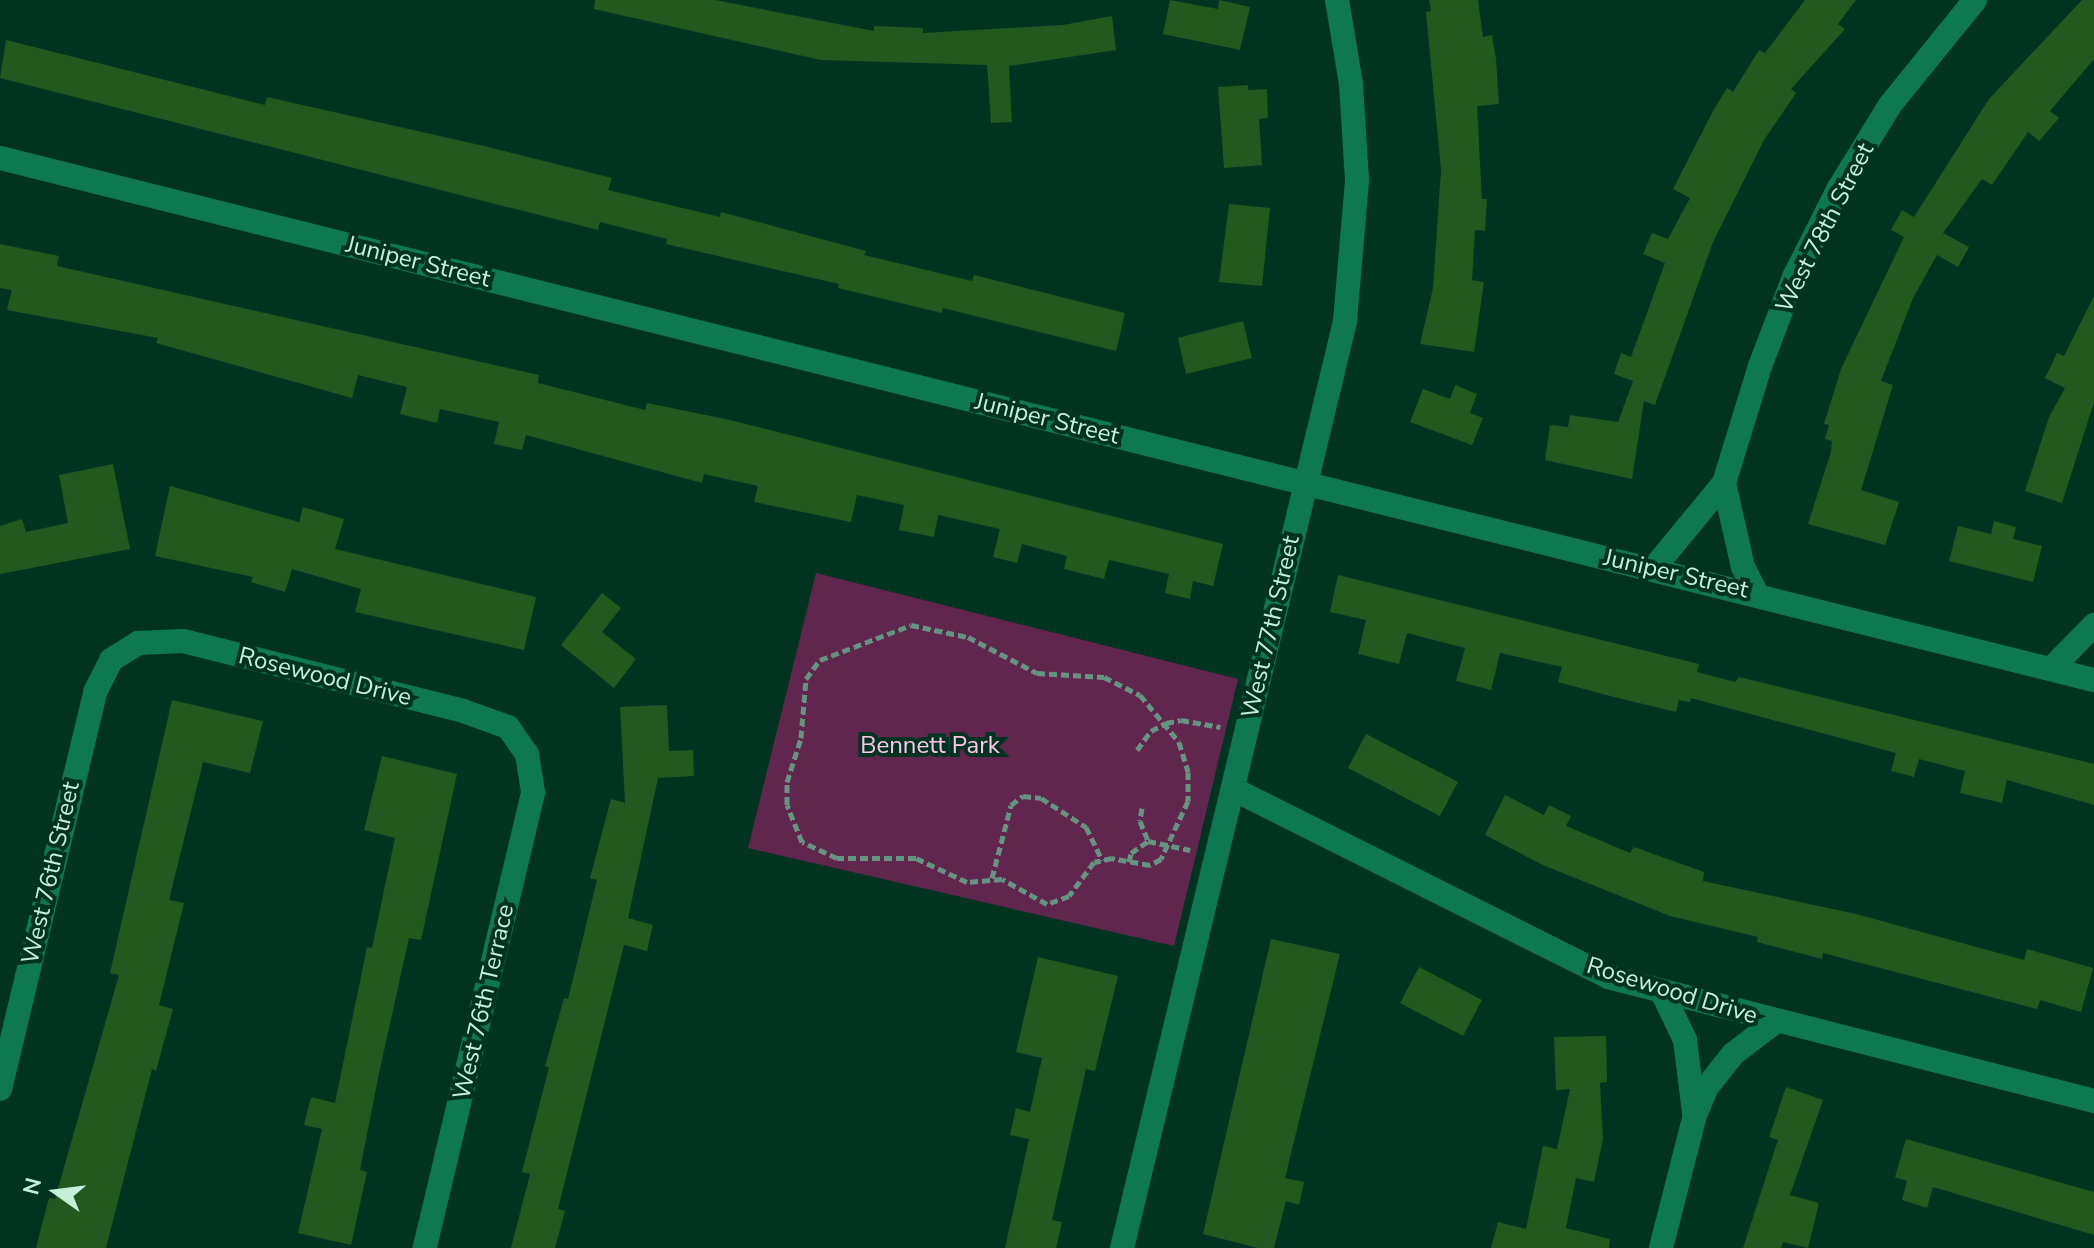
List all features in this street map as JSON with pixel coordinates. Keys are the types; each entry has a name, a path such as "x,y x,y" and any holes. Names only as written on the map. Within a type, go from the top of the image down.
{"street":[{"name":"West 77th Street","path":"1122,1248 1345,321 1354,260 1357,180 1351,84 1337,0"},
{"name":"West 78th Street","path":"1653,569 1724,483 1760,366 1794,277 1839,188 1890,105 1975,0"},
{"name":"Juniper Street","path":"0,158 2094,680"},
{"name":"West 78th Street","path":"1724,483 1743,567 1757,594"},
{"path":"2051,669 2094,625"},
{"name":"Rosewood Drive","path":"111,660 138,643 183,641 463,711 508,727 527,754"},
{"name":"West 76th Street","path":"0,1089 95,692 111,660"},
{"name":"West 76th Terrace","path":"425,1248 533,793 527,754"},
{"name":"Rosewood Drive","path":"1233,789 1552,951 1663,994 2094,1101"},
{"path":"1663,994 1685,1040 1695,1115"},
{"path":"1661,1248 1695,1115 1723,1066 1775,1022"}],"path":[{"path":"911,625 939,628 981,643 1037,673 1115,680 1140,695 1166,723 1183,753 1190,793 1168,846 1156,863 1102,860 1088,868 1069,896 1054,904 1033,901 1010,882 957,880 916,858 825,855 802,842 787,805 787,782 801,738 806,679 820,660 911,625"},
{"path":"1137,750 1151,731 1166,723 1181,720 1225,728"},
{"path":"992,879 1017,800 1041,798 1079,819 1089,830 1102,860"},
{"path":"1142,808 1140,821 1148,841"},
{"path":"1089,830 1092,818"},
{"path":"1129,862 1131,853 1148,841 1191,851"}],"green space":[{"name":"Bennett Park","path":"816,573 1238,679 1174,946 748,848"}],"building":[{"path":"595,0 715,0 874,31 874,26 923,28 923,33 1063,25 1112,16 1116,50 1009,66 1012,122 991,123 987,65 821,60 594,9"},
{"path":"1170,0 1218,9 1219,0 1250,7 1240,50 1163,34"},
{"path":"1429,0 1478,0 1483,37 1492,35 1496,59 1499,104 1477,106 1482,199 1487,199 1485,231 1475,230 1472,280 1484,282 1474,352 1420,344 1433,288 1441,170 1426,12 1431,11"},
{"path":"1805,0 1856,0 1838,24 1845,29 1791,89 1796,93 1764,140 1713,242 1655,405 1644,401 1632,479 1545,460 1550,425 1568,427 1570,415 1618,422 1633,381 1614,374 1621,353 1631,357 1665,263 1643,254 1652,233 1668,239 1690,198 1673,189 1727,88 1733,92 1759,50 1765,53"},
{"path":"2082,0 2094,0 2094,59 2050,111 2059,118 2039,141 2028,132 1992,185 1982,179 1943,233 1969,247 1958,267 1937,255 1913,298 1881,381 1893,385 1861,490 1899,502 1885,545 1808,524 1831,452 1832,441 1825,439 1829,425 1824,424 1841,369 1904,237 1891,230 1902,210 1914,217 1989,99"},
{"path":"6,40 265,105 267,97 484,146 612,178 608,190 720,217 721,212 866,251 864,255 972,281 974,275 1125,313 1116,351 943,308 942,313 838,288 839,284 666,244 667,239 600,222 598,230 0,78"},
{"path":"1248,85 1248,90 1267,89 1268,118 1259,119 1262,165 1224,168 1218,87"},
{"path":"1229,204 1270,208 1262,286 1219,282"},
{"path":"0,244 59,256 57,266 539,375 538,383 645,410 647,403 730,420 1223,544 1213,586 1193,581 1190,599 1165,593 1169,574 1109,560 1104,579 1064,569 1067,556 1022,544 1017,563 993,557 1000,529 938,515 934,537 899,530 904,505 857,495 851,522 754,502 758,486 704,474 702,483 526,435 522,450 494,444 499,422 440,409 437,423 400,414 407,387 358,375 352,398 156,343 158,338 7,310 12,290 0,288"},
{"path":"2094,296 2094,402 2062,503 2025,491 2049,417 2065,388 2045,378 2057,353 2064,356"},
{"path":"1243,321 1252,358 1186,374 1178,338"},
{"path":"1455,385 1477,394 1470,413 1483,418 1472,445 1410,422 1423,389 1450,399"},
{"path":"113,464 130,549 0,574 0,526 22,519 26,532 68,523 59,475"},
{"path":"170,486 299,522 303,507 344,519 335,549 536,597 524,650 355,612 361,589 292,569 285,592 251,582 253,577 155,556"},
{"path":"1994,521 2016,527 2013,539 2042,546 2033,582 1949,561 1958,526 1991,534"},
{"path":"1338,575 1699,664 1697,672 1735,682 1739,677 2094,764 2094,805 2007,780 2002,803 1960,793 1965,771 1919,759 1914,777 1891,771 1896,753 1691,698 1690,702 1679,700 1676,712 1614,697 1558,682 1562,667 1500,653 1491,690 1456,681 1465,648 1407,633 1399,664 1358,654 1366,620 1330,612"},
{"path":"602,593 621,608 602,632 636,659 614,688 561,645"},
{"path":"172,700 263,721 250,773 203,762 169,900 184,903 159,1005 173,1009 156,1071 152,1069 106,1248 36,1248 49,1198 55,1199 119,975 110,973"},
{"path":"667,705 669,751 693,750 694,776 658,778 628,918 653,925 647,951 624,945 558,1209 565,1211 555,1248 511,1248 530,1174 522,1172 549,1067 545,1066 564,998 568,999 597,880 590,878 611,799 625,803 620,707"},
{"path":"1366,734 1458,782 1440,816 1348,768"},
{"path":"382,756 457,774 421,940 409,938 360,1170 367,1172 351,1245 298,1233 322,1129 304,1125 311,1097 335,1103 367,947 372,948 395,838 364,830"},
{"path":"1505,795 1544,815 1549,805 1571,816 1566,826 1630,853 1634,847 1704,872 1703,881 1856,914 2024,960 2027,949 2093,968 2081,1012 2040,1000 2037,1009 1823,953 1822,959 1757,942 1758,937 1670,916 1545,866 1485,835"},
{"path":"1271,939 1340,954 1285,1178 1304,1182 1299,1205 1286,1201 1274,1248 1258,1248 1203,1234"},
{"path":"1038,957 1118,976 1095,1071 1086,1069 1052,1220 1062,1222 1056,1248 1005,1248 1029,1139 1010,1135 1016,1108 1030,1112 1042,1058 1016,1052"},
{"path":"1419,967 1482,1000 1463,1036 1400,1003"},
{"path":"1606,1036 1607,1082 1600,1083 1603,1139 1594,1182 1576,1178 1566,1228 1610,1239 1609,1248 1491,1248 1498,1222 1526,1229 1543,1146 1557,1149 1570,1089 1556,1090 1554,1037"},
{"path":"1786,1087 1823,1100 1790,1195 1819,1203 1808,1248 1783,1242 1781,1248 1743,1248 1778,1140 1769,1137"},
{"path":"1906,1139 2094,1192 2094,1235 1933,1187 1927,1208 1902,1200 1907,1181 1895,1177"}]}
